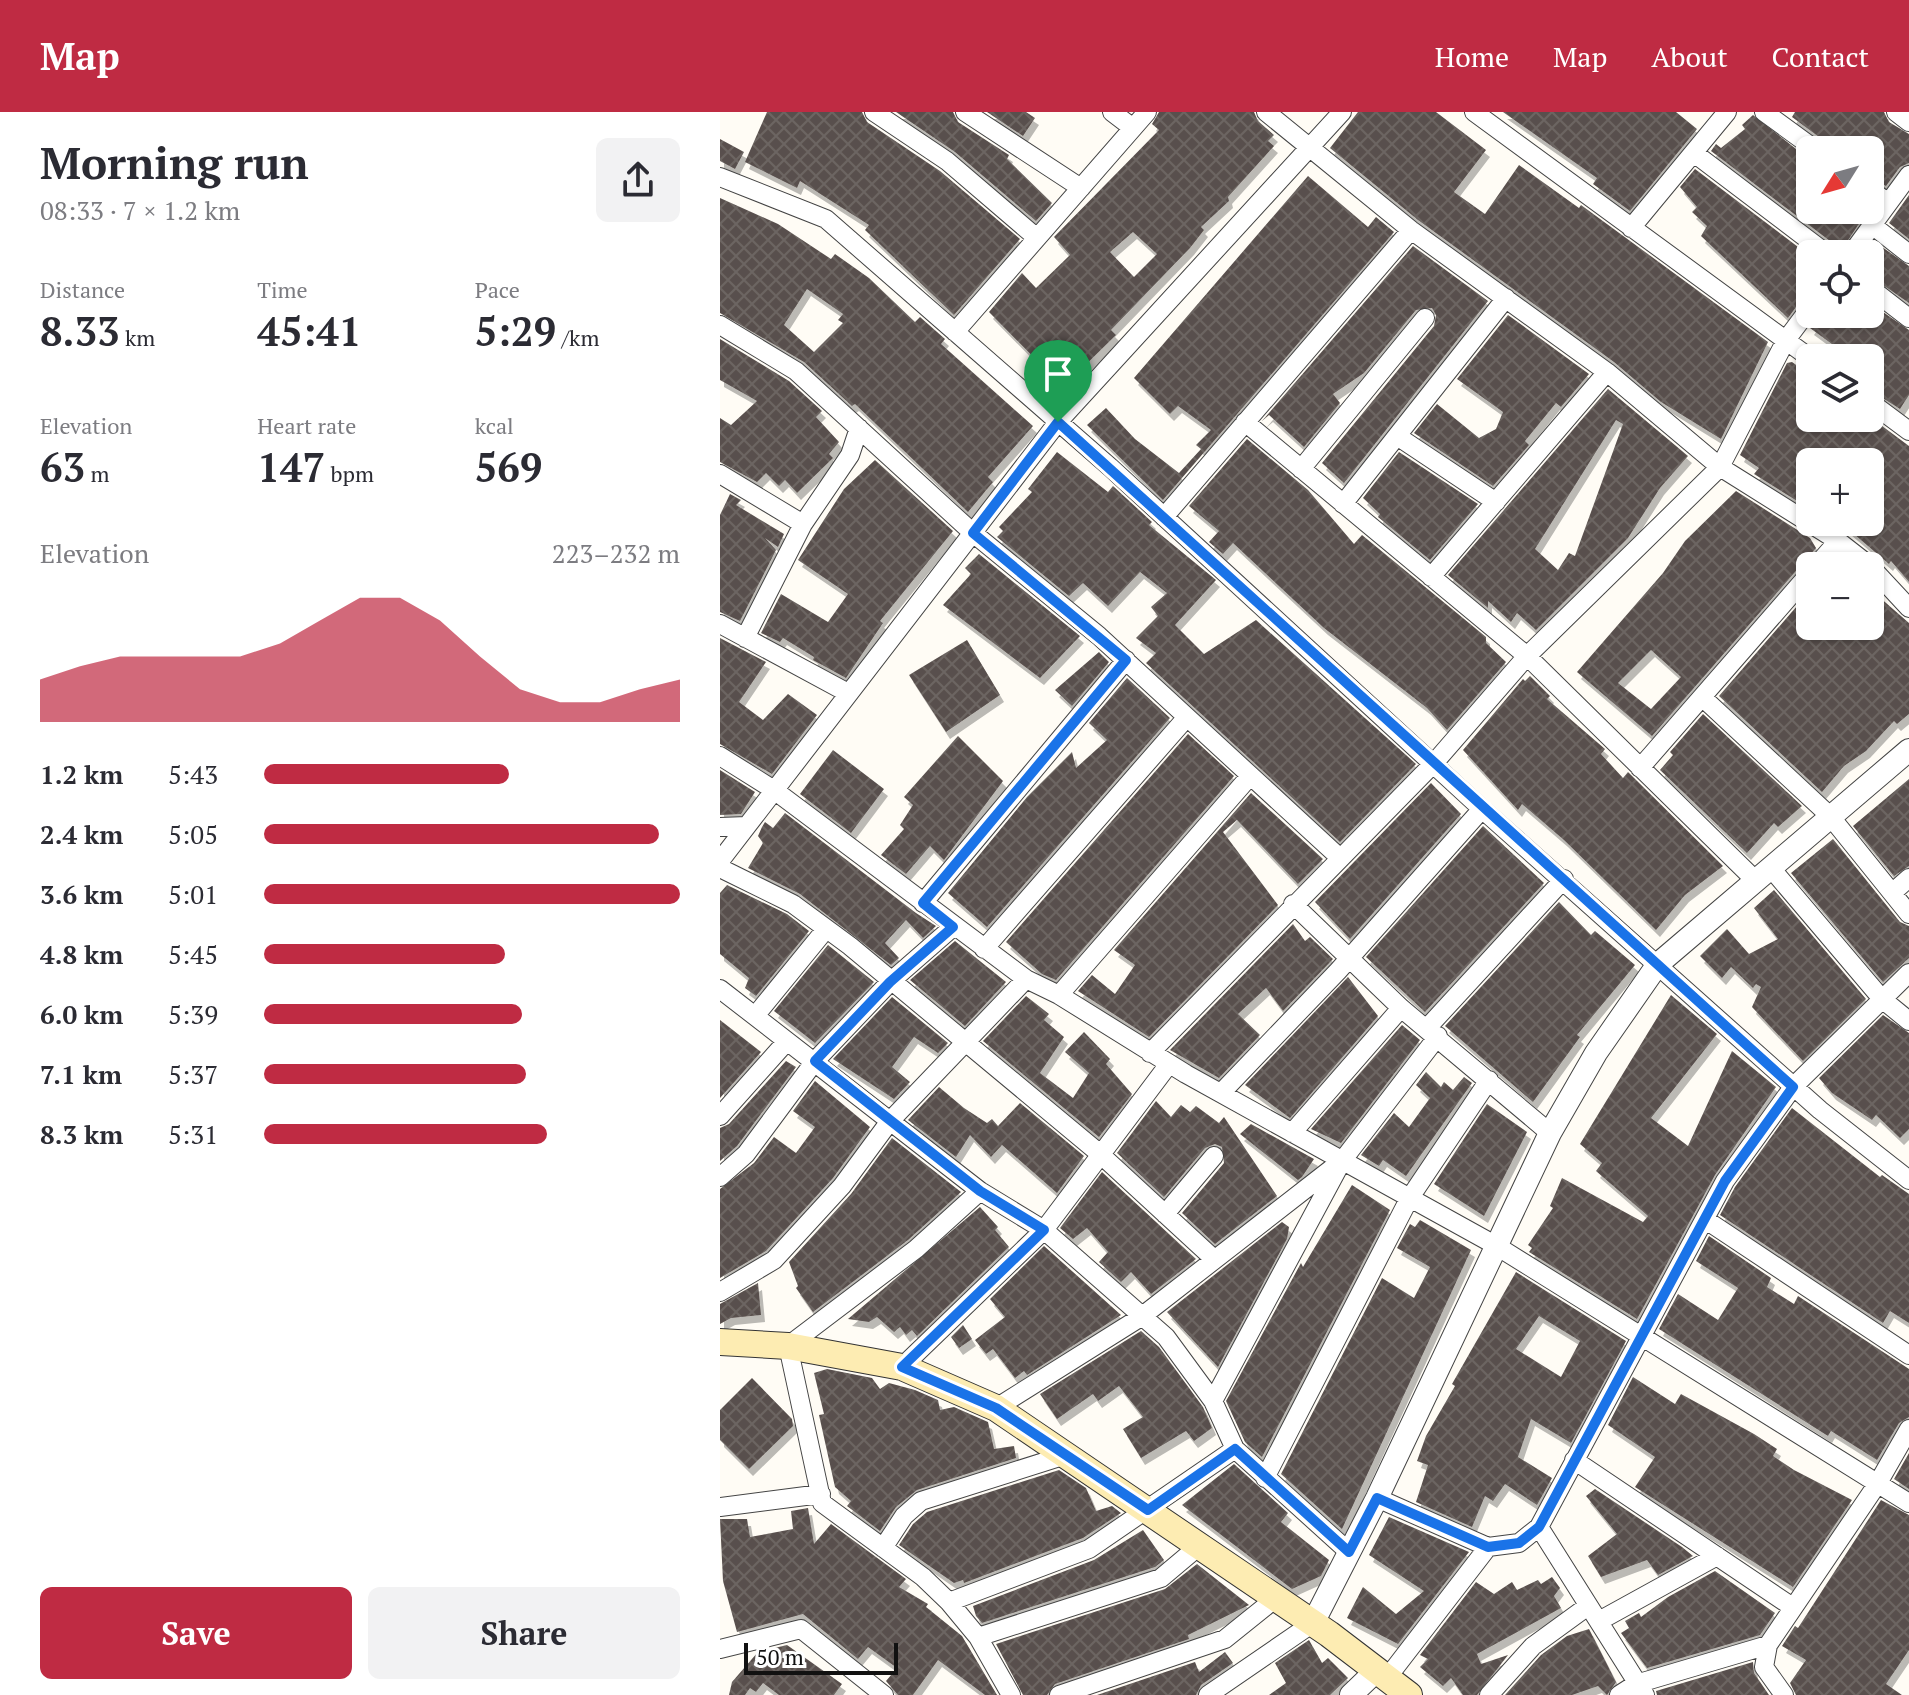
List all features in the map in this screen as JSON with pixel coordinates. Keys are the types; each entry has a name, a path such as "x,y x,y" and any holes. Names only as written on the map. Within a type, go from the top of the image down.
{"main road":[{"path":"720,1342 788,1346 902,1367 996,1408 1313,1623 1409,1695"}],"street":[{"path":"874,112 947,161 1037,238"},
{"path":"965,112 1081,188"},
{"path":"1112,112 1133,128"},
{"path":"955,332 1147,112"},
{"path":"1266,112 1411,230 1607,372 1720,467 1852,552"},
{"path":"720,861 1058,422 1311,150 1342,112"},
{"path":"1474,112 1796,348"},
{"path":"1764,112 1797,136"},
{"path":"1896,112 1909,122"},
{"path":"1631,228 1694,153 1716,116"},
{"path":"1694,153 1809,240"},
{"path":"1861,240 1909,175"},
{"path":"720,177 826,219 1164,517 1435,762 1482,809 1564,879 1793,1087 1909,1180"},
{"path":"1884,200 1888,203"},
{"path":"1872,225 1909,254"},
{"path":"1164,517 1411,230"},
{"path":"1343,504 1506,298"},
{"path":"1884,299 1909,318"},
{"path":"1301,469 1425,318"},
{"path":"720,325 796,371 973,533 1126,660 1339,857"},
{"path":"1150,1053 1435,762 1527,656 1720,467 1786,340 1796,327"},
{"path":"1431,577 1607,372"},
{"path":"1884,412 1909,431"},
{"path":"1245,422 1527,656 1640,768 1762,874 1882,999 1909,1021"},
{"path":"745,638 803,524 850,455 859,428"},
{"path":"1397,436 1496,502"},
{"path":"720,474 803,524"},
{"path":"1828,552 1838,541"},
{"path":"1884,581 1909,608"},
{"path":"1640,768 1796,589"},
{"path":"720,624 848,693"},
{"path":"923,903 1126,660"},
{"path":"1702,697 1830,816 1909,914"},
{"path":"984,949 1187,717"},
{"path":"1208,1695 1313,1623 1377,1498 1550,1133 1596,1053 1658,964 1909,750"},
{"path":"720,756 774,790 1026,979 1059,995 1169,1064 1495,1245 1909,1503"},
{"path":"1059,995 1250,776"},
{"path":"1222,1092 1349,958 1482,809"},
{"path":"720,827 747,826"},
{"path":"720,868 793,904 826,929 1099,1153 1214,1259"},
{"path":"1892,893 1909,878"},
{"path":"1213,1401 1342,1161 1433,1032 1564,879"},
{"path":"1293,904 1401,1008 1550,1133"},
{"path":"720,1177 746,1154 815,1061 890,982 953,927"},
{"path":"755,1016 826,929"},
{"path":"1377,1498 1488,1547 1519,1543 1539,1527 1725,1181 1793,1087 1909,973"},
{"path":"720,1292 774,1260 842,1186 890,1121 1026,979"},
{"path":"720,989 980,1191 1044,1230 1166,1337 1213,1401 1235,1449 1349,1552"},
{"path":"1292,1133 1401,1008"},
{"path":"720,1116 787,1041"},
{"path":"902,1367 1044,1230 1169,1064"},
{"path":"1265,1478 1409,1199 1489,1080"},
{"path":"1165,1214 1214,1156"},
{"path":"996,1408 1141,1317 1342,1161"},
{"path":"980,1191 916,1249 788,1346 822,1503 923,1577 949,1602 978,1637 1011,1695"},
{"path":"1706,1220 1909,1355"},
{"path":"1784,1695 1764,1667 1768,1645 1791,1606 1878,1483 1909,1429"},
{"path":"949,1602 1089,1549 1235,1449"},
{"path":"883,1548 904,1516 921,1501 1066,1455"},
{"path":"1574,1460 1791,1606"},
{"path":"720,1507 821,1494"},
{"path":"1539,1527 1640,1690"},
{"path":"978,1637 1161,1578 1199,1546"},
{"path":"1351,1695 1382,1675 1488,1547"},
{"path":"1489,1695 1533,1646 1717,1556"},
{"path":"1059,1695 1225,1639 1276,1598"},
{"path":"720,1649 801,1629 884,1695"},
{"path":"1619,1695 1768,1645"}],"building":[{"path":"767,112 862,112 867,122 940,171 1020,239 954,315 865,230 869,225 800,181 797,188 745,162"},
{"path":"896,112 953,112 958,122 1009,155 1007,159 1052,203 1036,221 955,152"},
{"path":"987,112 1026,112 1035,118 1023,136"},
{"path":"1159,112 1254,112 1258,121 1274,135 1268,141 1274,146 1228,197 1229,201 1201,227 1204,230 1190,248 1111,330 1116,335 1063,387 989,312 1022,273 1036,288 1070,255 1054,237 1159,130 1152,124","holes":["1133,232 1157,254 1134,277 1110,252"]},
{"path":"1358,112 1436,112 1486,150 1454,192 1485,214 1519,165 1579,208 1581,205 1768,342 1721,439 1661,402 1614,362 1418,220 1330,148"},
{"path":"1503,112 1676,112 1697,129 1630,211 1593,184 1597,178"},
{"path":"1795,112 1884,112 1889,122 1909,134 1909,163 1900,167 1886,186 1884,136 1818,136 1792,117"},
{"path":"1753,115 1796,149 1796,215 1711,151 1716,144 1721,148 1745,129 1742,125"},
{"path":"720,139 744,152 735,169 720,161"},
{"path":"1695,169 1796,245 1796,307 1788,318 1701,236 1707,226 1692,212 1697,207 1680,187"},
{"path":"1308,176 1368,227 1376,217 1394,232 1163,500 1087,425 1106,408 1135,439 1179,473 1201,449 1196,445 1211,430 1178,406 1170,414 1134,378"},
{"path":"1909,195 1909,239 1889,223"},
{"path":"720,198 778,224 831,259 835,254 869,278 915,322 920,317 945,339 941,344 1033,426 988,477 993,482 968,512 855,404 852,406 804,362 720,313","holes":["807,289 843,314 838,320 843,323 814,352 784,325"]},
{"path":"1808,224 1859,224 1848,240 1829,240"},
{"path":"1413,246 1488,301 1344,483 1322,463 1434,326 1436,315 1432,308 1416,310 1364,373 1333,394 1340,403 1304,447 1269,415 1262,421"},
{"path":"1884,248 1909,266 1909,303 1884,286"},
{"path":"1884,313 1909,330 1909,395 1900,409 1884,399 1884,344 1832,344 1810,328 1884,328"},
{"path":"1508,315 1589,374 1561,407 1556,403 1525,441 1529,445 1493,486 1414,433 1437,404 1479,438 1496,429 1503,412 1457,379"},
{"path":"720,339 789,381 822,411 816,417 839,442 829,454 833,458 797,493 785,480 779,486 766,473 757,482 720,462 720,418 731,425 757,401 720,380"},
{"path":"1787,363 1796,365 1796,432 1884,432 1884,427 1909,446 1909,582 1891,561 1889,564 1884,560 1884,552 1875,552 1856,536 1884,536 1884,448 1796,448 1796,500 1754,474 1759,468 1740,455"},
{"path":"1608,389 1688,456 1660,488 1628,538 1536,630 1517,613 1511,622 1488,601 1488,608 1448,575","holes":["1616,420 1623,424 1575,556 1569,553 1558,570 1535,549"]},
{"path":"1247,439 1308,490 1354,544 1362,535 1486,637 1486,643 1506,662 1447,730 1427,708 1324,628 1233,543 1223,554 1209,542 1219,531 1189,506"},
{"path":"1057,452 1108,492 1113,486 1152,522 1149,525 1216,580 1175,625 1204,654 1256,620 1416,764 1340,842 1146,663 1156,653 1136,638 1158,616 1151,607 1167,593 1140,572 1108,606 1083,583 1069,596 997,537 1003,531 999,527 1032,492 1028,489"},
{"path":"1399,452 1478,504 1430,560 1378,517 1380,514 1363,498"},
{"path":"875,460 953,531 880,621 883,623 846,678 813,660 814,657 783,638 780,642 761,633 781,594 828,622 848,594 798,560 844,489"},
{"path":"1736,491 1796,529 1796,536 1810,538 1816,548 1813,552 1796,552 1796,571 1652,736 1577,672 1663,573 1685,541","holes":["1651,650 1681,677 1651,709 1618,683"]},
{"path":"730,494 741,500 736,505 784,534 778,547 765,538 776,550 740,621 720,612 720,515"},
{"path":"979,554 1080,636 1040,678 943,605 971,574 965,568"},
{"path":"1884,601 1909,623 1909,714 1897,724 1894,721 1866,751 1844,766 1822,792 1719,696 1796,607 1796,640 1884,640"},
{"path":"720,638 766,662 739,702 763,720 788,694 817,715 772,774 720,744"},
{"path":"967,640 1000,695 946,732 909,675"},
{"path":"1099,652 1109,662 1072,706 1055,690"},
{"path":"1530,676 1550,696 1547,699 1605,749 1601,754 1623,778 1628,772 1723,866 1685,895 1656,930 1564,840 1522,804 1518,810 1463,750 1523,679 1525,681"},
{"path":"1127,678 1170,718 987,927 948,893 1027,797 1072,752 1076,768 1107,740 1089,723"},
{"path":"1703,714 1802,806 1778,827 1774,823 1747,853 1660,770 1673,755 1670,752"},
{"path":"1188,734 1234,776 1056,980 1042,974 1006,942"},
{"path":"958,736 1003,781 944,860 930,846 906,874 881,855 904,829 900,825 913,805 904,797"},
{"path":"833,750 884,789 851,833 800,794"},
{"path":"720,770 755,792 741,814 720,815"},
{"path":"1909,779 1909,866 1894,876 1853,826"},
{"path":"1431,783 1461,814 1350,939 1315,902"},
{"path":"1251,793 1323,859 1298,884 1237,820 1223,832 1278,905 1149,1037 1078,991 1092,975 1115,994 1135,965 1114,950"},
{"path":"785,813 936,926 923,938 906,920 885,943 899,958 891,965 800,894 748,868 763,843 758,836 765,822 773,828"},
{"path":"1483,826 1544,883 1425,1012 1366,957"},
{"path":"1833,839 1900,922 1909,926 1909,958 1883,982 1791,873"},
{"path":"727,885 787,914 809,931 756,996 745,988 749,978 720,954 720,893"},
{"path":"1774,890 1866,999 1803,1061 1752,1007 1761,987 1756,984 1753,988 1731,967 1722,978 1700,956 1727,929 1749,954 1778,939 1754,908"},
{"path":"1559,902 1591,935 1595,931 1635,965 1577,1035 1580,1037 1533,1102 1445,1026"},
{"path":"1293,924 1305,941 1310,937 1333,959 1283,1011 1266,988 1238,1014 1260,1035 1219,1078 1170,1050"},
{"path":"955,941 1006,982 965,1026 910,980"},
{"path":"828,945 874,982 815,1043 774,1011"},
{"path":"1348,977 1378,1016 1290,1118 1245,1085"},
{"path":"1671,995 1717,1034 1651,1118 1688,1146 1732,1051 1776,1087 1715,1175 1637,1319 1529,1252 1532,1248 1528,1245 1553,1208 1550,1206 1562,1178 1643,1222 1648,1216 1596,1171 1602,1163 1580,1144"},
{"path":"1026,996 1049,1014 1044,1020 1064,1037 1040,1073 1073,1098 1089,1073 1065,1052 1084,1032 1110,1059 1106,1064 1132,1094 1099,1137 983,1041"},
{"path":"892,997 948,1043 938,1053 914,1037 892,1067 910,1082 894,1099 833,1059"},
{"path":"1883,1015 1909,1033 1909,1129 1900,1138 1876,1115 1872,1120 1832,1093 1819,1078"},
{"path":"720,1020 761,1052 720,1098"},
{"path":"1402,1025 1420,1040 1341,1143 1311,1129"},
{"path":"786,1061 796,1067 737,1146 720,1161 720,1128 729,1124"},
{"path":"1426,1072 1441,1087 1444,1082 1453,1090 1464,1077 1472,1083 1406,1176 1383,1160 1379,1166 1361,1155 1394,1113 1409,1127 1430,1098 1416,1085"},
{"path":"815,1081 870,1127 833,1178 766,1251 720,1278 720,1189 754,1163 774,1137 796,1153 815,1127 793,1111"},
{"path":"939,1087 964,1108 987,1123 992,1119 998,1126 1020,1103 1084,1156 1057,1193 1002,1145 991,1157 970,1135 956,1157 908,1120"},
{"path":"1156,1101 1171,1117 1181,1105 1190,1112 1196,1106 1219,1123 1224,1117 1277,1196 1215,1244 1182,1213 1224,1163 1222,1147 1215,1144 1205,1148 1164,1197 1117,1153"},
{"path":"1487,1104 1527,1132 1484,1216 1434,1184"},
{"path":"1792,1108 1880,1177 1882,1175 1909,1194 1909,1323 1890,1311 1883,1323 1720,1215 1735,1187"},
{"path":"1251,1124 1314,1159 1302,1177 1298,1180 1240,1134"},
{"path":"892,1138 961,1192 908,1240 813,1312 796,1288 798,1286 789,1262 851,1194"},
{"path":"1102,1172 1196,1259 1151,1294 1131,1272 1121,1282 1099,1262 1108,1252 1087,1228 1073,1239 1060,1228"},
{"path":"1352,1185 1390,1210 1262,1457 1245,1442 1226,1401 1301,1263 1303,1267"},
{"path":"980,1207 998,1227 995,1230 1009,1247 917,1336 912,1330 906,1335 900,1327 894,1332 877,1317 869,1322 848,1319"},
{"path":"1420,1220 1471,1250 1342,1529 1281,1474 1382,1278 1414,1298 1430,1267 1397,1248 1410,1224 1415,1227"},
{"path":"1282,1222 1289,1227 1287,1239 1218,1367 1167,1312"},
{"path":"1709,1236 1771,1278 1767,1287 1794,1304 1798,1296 1909,1369 1909,1417 1899,1423 1877,1460 1831,1431 1828,1436 1659,1329 1678,1294 1718,1320 1738,1288 1696,1261"},
{"path":"1044,1246 1121,1315 1027,1375 1024,1371 1015,1378 993,1349 986,1354 975,1340 1005,1317 990,1299"},
{"path":"1516,1272 1626,1341 1571,1443 1531,1419 1518,1457 1552,1478 1537,1505 1505,1484 1493,1501 1485,1496 1472,1527 1416,1502 1428,1465 1417,1461 1426,1436 1455,1386 1452,1384","holes":["1539,1316 1580,1341 1561,1377 1516,1349"]},
{"path":"758,1283 761,1315 731,1318 720,1324 720,1304"},
{"path":"963,1325 972,1339 959,1348 951,1337"},
{"path":"1141,1331 1159,1347 1203,1407 1212,1428 1194,1441 1186,1431 1141,1458 1123,1429 1143,1417 1119,1386 1098,1401 1093,1394 1057,1419 1040,1394"},
{"path":"827,1369 872,1378 880,1389 889,1383 915,1390 938,1400 940,1410 954,1407 988,1422 994,1449 1014,1446 1016,1458 917,1490 896,1507 880,1531 847,1506 851,1501 835,1487 819,1415 824,1414 814,1373"},
{"path":"1633,1377 1675,1404 1681,1394 1754,1434 1777,1449 1773,1456 1852,1500 1793,1587 1635,1487 1655,1457 1608,1425"},
{"path":"752,1378 792,1419 793,1426 749,1469 720,1440 720,1410"},
{"path":"1909,1453 1909,1489 1894,1479"},
{"path":"1234,1464 1288,1513 1281,1522 1329,1560 1321,1576 1292,1589 1182,1505"},
{"path":"1059,1470 1086,1488 1096,1511 1112,1506 1121,1513 1083,1538 964,1583 963,1580 954,1583 899,1545 913,1524 927,1512"},
{"path":"1595,1489 1693,1556 1658,1575 1647,1560 1601,1577 1588,1556 1617,1534 1586,1496"},
{"path":"1881,1500 1909,1515 1909,1650 1886,1684 1902,1695 1796,1695 1790,1683 1806,1660 1782,1646 1795,1626 1798,1628"},
{"path":"808,1508 814,1544 831,1524 906,1579 899,1587 928,1604 926,1607 962,1636 997,1695 985,1695 938,1660 913,1695 898,1695 886,1681 897,1668 868,1647 858,1659 803,1614 737,1632 723,1581 720,1519 747,1519 750,1537 793,1529 791,1511"},
{"path":"1389,1517 1469,1552 1398,1644 1347,1618 1363,1587 1396,1614 1424,1591 1369,1555"},
{"path":"1143,1530 1164,1560 1155,1567 982,1623 976,1616 973,1606 1094,1560"},
{"path":"1197,1564 1249,1605 1188,1635 1189,1639 1055,1684 1047,1695 1023,1695 996,1644 1165,1589"},
{"path":"1715,1571 1775,1613 1760,1635 1647,1668 1621,1633 1629,1628 1625,1621 1639,1613 1641,1617 1668,1597"},
{"path":"1552,1577 1560,1588 1554,1596 1561,1608 1477,1654 1481,1664 1508,1655 1477,1695 1463,1695 1451,1678 1443,1686 1420,1667 1428,1659 1420,1655 1476,1582 1494,1594 1512,1582 1517,1590 1538,1580 1541,1584"},
{"path":"1589,1629 1616,1682 1607,1695 1598,1686 1572,1695 1505,1695 1541,1655 1567,1636"},
{"path":"1309,1640 1322,1663 1328,1658 1348,1678 1330,1695 1269,1695 1286,1683 1275,1663"},
{"path":"787,1645 842,1684 834,1695 779,1695 763,1683 756,1692 750,1688 745,1695 729,1695 732,1682 758,1652"},
{"path":"1225,1652 1233,1663 1201,1685 1196,1695 1097,1695 1195,1662 1199,1672"},
{"path":"1753,1662 1754,1673 1769,1695 1657,1695 1656,1691"}],"route":[{"path":"1058,422 1435,762 1482,809 1564,879 1793,1087 1725,1181 1539,1527 1519,1543 1488,1547 1377,1498 1349,1552 1235,1449 1148,1510 996,1408 902,1367 977,1298 1044,1230 980,1191 815,1061 846,1032 890,982 953,927 923,903 1126,660 973,533 1058,422"}]}
